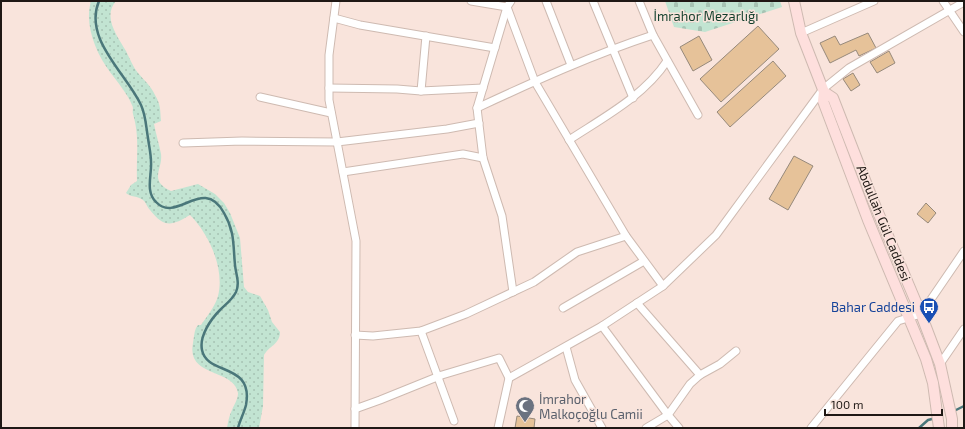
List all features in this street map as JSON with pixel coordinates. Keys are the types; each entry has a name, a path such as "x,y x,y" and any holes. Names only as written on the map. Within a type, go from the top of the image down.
{"street":[{"path":"336,1 329,56 329,100 356,241 355,428"},
{"path":"470,1 509,4"},
{"path":"546,1 571,65"},
{"path":"593,1 633,98"},
{"path":"639,1 653,36 698,115"},
{"name":"Abdullah Gül Caddesi","path":"794,1 801,34 824,90 823,101 868,220 926,359 933,383 939,428"},
{"path":"801,34 874,1"},
{"path":"943,1 964,32"},
{"path":"509,378 602,326 663,286 716,235 824,90 849,68 964,2"},
{"path":"509,4 477,108 483,158 502,216 513,292"},
{"path":"509,4 535,82 626,236 663,286"},
{"path":"334,18 360,25 495,48"},
{"path":"421,90 426,36"},
{"path":"477,108 571,65 612,49 653,36"},
{"path":"569,140 633,98 660,71 667,61"},
{"path":"329,88 421,90 483,88"},
{"name":"Abdullah Gül Caddesi","path":"824,90 834,98 872,198 921,314 944,375 952,424"},
{"path":"260,97 332,113"},
{"path":"183,144 242,141 337,142 447,129 479,123"},
{"path":"342,172 463,154 483,158"},
{"path":"355,335 373,336 421,331 466,314 534,282 577,252 626,236"},
{"path":"811,428 898,321 921,314 964,251"},
{"path":"563,308 644,261"},
{"path":"637,303 700,375"},
{"path":"602,326 668,415 680,428"},
{"path":"940,364 964,329"},
{"path":"421,331 454,421"},
{"path":"566,346 575,380 602,428"},
{"path":"646,428 668,415 690,384 700,375 720,364 736,351"},
{"path":"355,409 438,376 499,358 509,378 498,428"}],"green space":[{"path":"91,1 116,1 112,7 111,14 113,27 138,73 152,89 158,102 161,121 154,124 161,154 158,174 160,183 171,191 198,184 215,194 224,203 230,213 240,238 244,287 248,292 260,296 268,310 272,322 280,332 280,336 276,342 264,355 263,406 259,428 227,428 230,414 238,395 235,385 203,368 197,362 193,354 194,333 198,325 201,325 217,300 220,286 214,252 209,242 190,215 173,223 164,222 155,216 143,200 126,193 131,185 137,181 137,139 133,107 96,48 90,29 89,20"},
{"name":"İmrahor Mezarlığı","path":"665,1 780,1 782,7 705,32 674,27"}],"building":[{"path":"758,26 779,49 721,102 700,79"},
{"path":"868,33 876,48 859,56 856,50 830,63 820,43 835,36 840,45"},
{"path":"699,36 712,60 693,71 680,47"},
{"path":"889,51 895,63 877,73 870,62"},
{"path":"773,61 786,76 730,127 717,112"},
{"path":"853,73 860,85 851,91 843,79"},
{"path":"794,156 813,166 788,210 769,199"},
{"path":"926,203 936,213 928,223 917,214"},
{"name":"İmrahor Malkoçoğlu Camii","path":"517,416 535,419 534,428 515,428"}],"waterway":[{"path":"99,1 96,15 97,29 101,42 134,93 144,113 151,156 150,188 153,198 164,207 173,208 199,199 207,198 216,203 224,213 230,226 238,282 237,289 233,297 206,328 202,339 202,350 206,358 212,364 229,371 243,382 247,391 246,405 238,428"},
{"path":"954,411 964,406"},
{"path":"919,428 928,420 936,418"}],"place":[{"name":"Bahar Caddesi","path":"929,324"},
{"name":"İmrahor Malkoçoğlu Camii","path":"525,423"}]}
